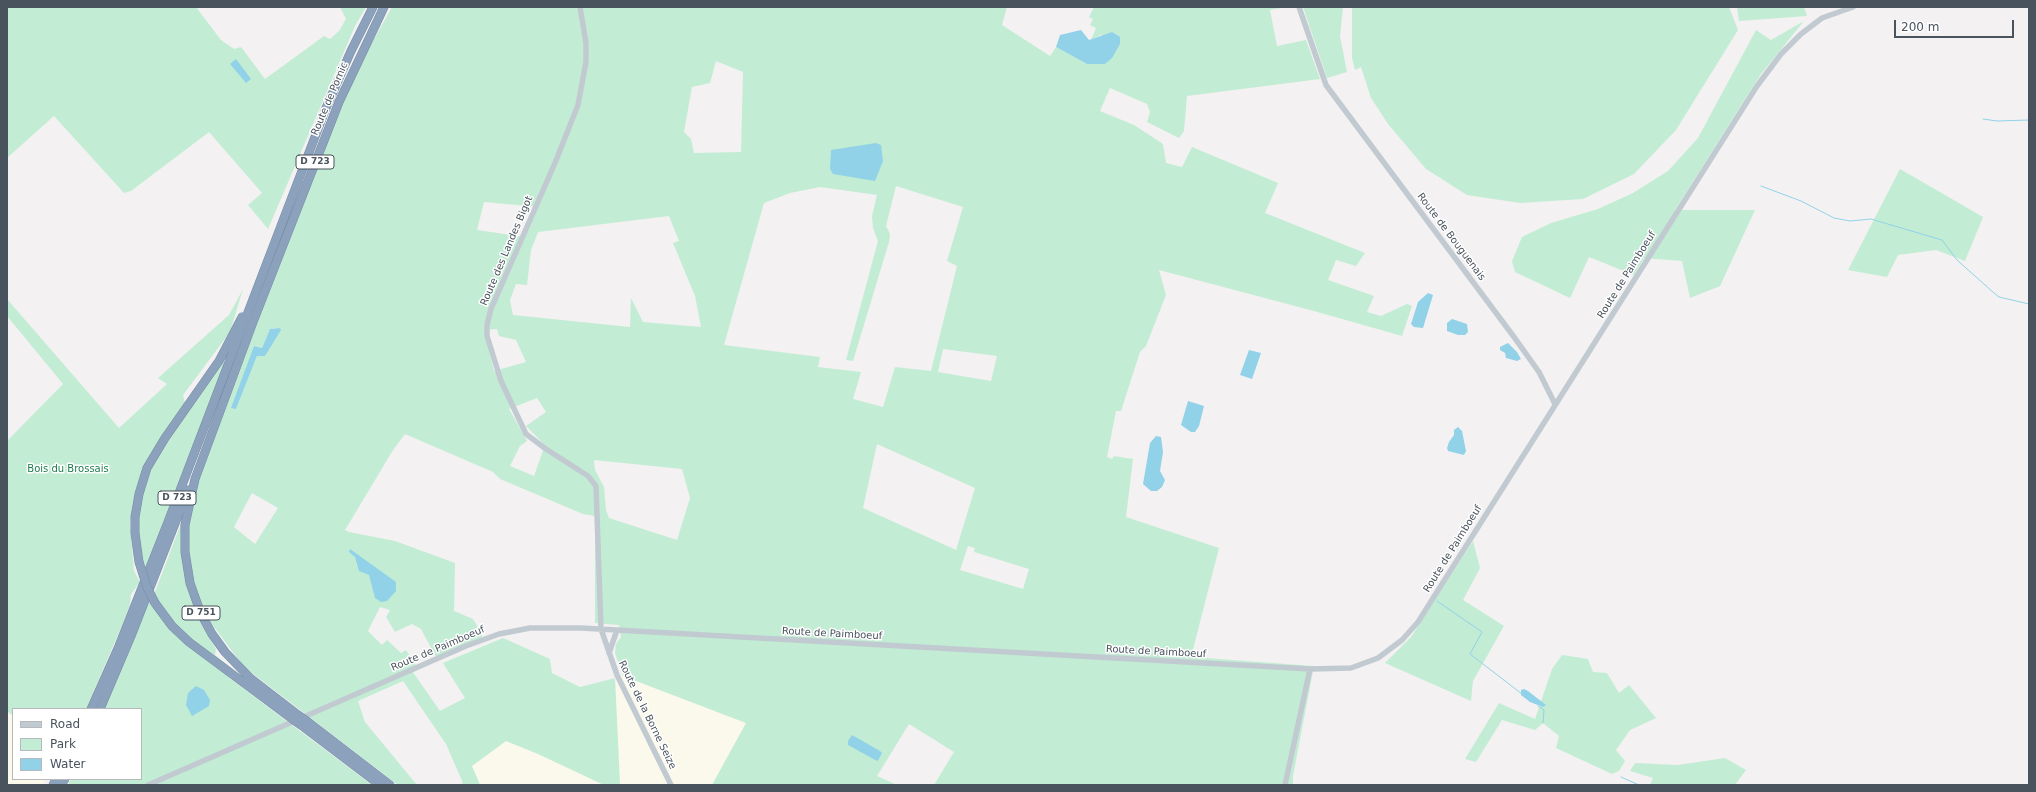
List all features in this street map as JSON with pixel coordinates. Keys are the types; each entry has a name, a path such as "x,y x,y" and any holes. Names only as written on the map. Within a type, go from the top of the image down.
{"highway":[{"name":"Route de Pornic","path":"257,286 332,93 373,7"},
{"name":"Route de Pornic","path":"210,434 339,102 384,7"},
{"name":"D 751","path":"257,286 218,361 165,438 147,468 140,488 135,517 135,534 139,562 147,587 172,626 189,642 294,716"},
{"name":"D 723","path":"91,708 119,646 156,552 257,286"},
{"name":"D 751","path":"210,434 190,496 185,525 186,564 193,593 206,624 226,652 250,678 294,716 380,785"},
{"name":"D 723","path":"100,708 131,636 210,434"},
{"name":"D 751","path":"304,724 390,785"}],"street":[{"name":"Route des Landes Bigot","path":"580,7 586,43 584,80 578,105 492,309 487,325 487,336 500,380 524,430 546,449 588,476 596,486 601,629"},
{"name":"Route de Bouguenais","path":"1299,7 1326,85 1514,337 1539,372 1556,404"},
{"name":"Route de Paimboeuf","path":"148,785 477,642 499,634 530,628 556,626 1310,669 1341,669 1360,666 1378,658 1402,640 1418,622 1754,92 1781,54 1813,24 1831,14 1853,7"},
{"name":"Route de la Borne Seize","path":"601,629 617,675 670,785"},
{"path":"609,653 617,630"},
{"path":"1285,785 1310,669"}],"shaded area":[{"path":"623,676 747,723 712,785 620,785 615,678"},
{"path":"7,711 12,715 12,780 45,780 42,785 7,785"},
{"path":"506,741 538,754 604,785 480,785 472,766"}],"green space":[{"path":"7,7 196,7 221,40 234,49 241,47 265,79 324,36 330,39 339,31 346,19 340,7 366,7 355,26 268,229 248,205 262,193 209,132 131,191 124,193 54,116 7,158"},
{"path":"392,7 1007,7 1002,25 1050,56 1056,47 1087,64 1102,34 1091,40 1096,28 1090,25 1093,19 1089,17 1094,7 1288,7 1270,10 1277,46 1306,40 1320,79 1187,96 1184,131 1179,138 1147,122 1150,112 1147,104 1110,88 1100,111 1134,125 1163,144 1166,163 1182,167 1192,147 1278,183 1265,213 1365,253 1356,266 1336,260 1328,280 1374,296 1367,312 1381,316 1407,304 1412,306 1402,336 1159,270 1166,295 1146,346 1140,352 1121,411 1116,411 1107,457 1112,459 1114,456 1133,459 1126,517 1219,548 1191,657 1314,666 1293,776 1293,785 934,785 954,752 909,724 877,776 897,785 712,785 746,723 623,676 615,653 616,644 621,637 619,625 595,623 595,516 583,514 500,479 493,472 405,434 393,450 345,530 395,541 455,563 454,611 473,619 482,634 482,638 436,657 421,629 412,624 395,632 386,617 390,610 380,607 368,631 382,645 387,640 401,653 406,650 416,665 410,668 440,711 465,698 443,663 503,638 550,659 552,673 580,687 615,678 620,785 604,785 538,754 506,741 472,766 480,785 459,785 463,783 446,744 403,681 358,701 365,722 417,785 398,785 244,667 208,619 195,587 185,576 198,619 216,649 215,655 233,669 228,677 372,785 68,785 70,780 142,780 142,708 102,708 148,603 155,592 321,155 360,64","holes":["716,61 743,72 741,152 694,153 691,139 684,132 692,87 710,83","896,186 963,207 947,261 957,266 931,371 895,367 883,407 853,399 861,372 818,367 820,357 724,345 764,203 790,193 820,187 877,195 872,216 873,228 878,241 846,360 853,361 889,242 890,234 886,226","484,202 538,207 525,237 477,230","669,216 679,241 673,243 695,296 701,327 643,322 631,298 630,327 513,315 510,300 516,284 527,285 531,250 538,232","280,328 257,356 236,409 254,346 262,348 270,329","497,329 499,336 516,340 526,362 494,371 484,330","943,349 997,356 991,381 938,372","537,398 546,412 526,426 545,445 534,476 510,466 520,446 527,441 509,409","877,444 975,488 956,550 863,508","594,460 682,469 690,498 677,540 609,518 606,510 604,487 595,470","252,493 278,508 255,544 234,527","968,546 975,548 974,552 1029,569 1023,589 960,570"]},
{"path":"1303,7 1343,7 1340,36 1347,72 1327,78"},
{"path":"1352,7 1729,7 1738,30 1676,130 1634,174 1583,199 1520,203 1467,195 1426,169 1388,124 1371,98 1361,67 1355,70 1352,58"},
{"path":"1737,7 1804,7 1807,16 1739,21"},
{"path":"1804,21 1761,74 1675,210 1755,210 1720,286 1690,298 1682,261 1644,258 1634,275 1589,257 1570,298 1515,272 1512,261 1522,237 1551,223 1598,209 1633,193 1668,171 1698,138 1756,30 1771,40"},
{"path":"1900,169 1983,217 1965,261 1936,250 1898,255 1887,277 1848,270"},
{"name":"Bois du Brossais","path":"243,289 230,332 183,395 185,403 164,432 142,472 133,501 130,524 134,571 140,582 131,594 130,605 123,623 86,708 12,708 12,715 7,711 7,441 63,384 7,316 7,299 119,428 167,384 158,378 229,315"},
{"path":"223,361 225,363 145,568 139,544 139,506 152,466 161,448"},
{"path":"1473,541 1480,568 1463,600 1504,626 1473,681 1471,701 1385,663 1411,637"},
{"path":"1562,655 1588,659 1593,672 1607,673 1619,693 1629,685 1656,718 1630,730 1616,750 1625,761 1619,771 1612,774 1556,748 1559,736 1543,723 1535,730 1502,720 1476,762 1465,759 1499,703 1535,719 1552,669"},
{"path":"1725,758 1746,770 1735,785 1650,785 1653,778 1630,771 1635,763 1678,765"}],"water":[{"path":"1081,30 1089,40 1112,32 1120,37 1120,44 1112,58 1105,64 1087,64 1056,47 1060,35"},
{"path":"236,59 251,79 246,83 230,64"},
{"path":"876,143 881,145 883,161 875,181 833,174 830,169 831,150"},
{"path":"1428,293 1433,295 1423,328 1414,327 1411,324 1418,302"},
{"path":"1452,319 1467,324 1468,332 1465,335 1458,335 1447,331 1447,323"},
{"path":"280,328 281,330 265,356 257,356 236,409 231,408 254,346 262,348 270,329"},
{"path":"1508,343 1517,352 1521,359 1517,361 1506,358 1505,353 1500,350 1500,347"},
{"path":"1249,350 1261,353 1252,379 1240,375"},
{"path":"1188,401 1204,406 1199,426 1195,432 1191,432 1181,425"},
{"path":"1458,427 1462,431 1466,451 1464,455 1448,451 1447,448 1454,435 1454,430"},
{"path":"1156,436 1161,437 1163,452 1160,471 1165,480 1162,487 1157,491 1151,491 1143,484 1150,443"},
{"path":"350,549 396,582 396,591 387,601 381,602 375,598 369,575 359,571 355,557 349,552"},
{"path":"196,686 204,690 210,700 209,706 192,716 186,705 188,693"},
{"path":"1524,689 1546,705 1543,707 1530,702 1521,695 1521,690"},
{"path":"852,735 880,751 882,753 879,759 877,761 848,745 848,741"}],"waterway":[{"path":"1983,119 1997,121 2029,120"},
{"path":"1761,186 1801,201 1834,218 1850,221 1871,219 1942,240 1957,260 1999,297 2029,304"},
{"path":"1437,601 1482,632 1470,654 1522,694"},
{"path":"1538,706 1544,710 1543,723"},
{"path":"1621,777 1639,785"}]}
